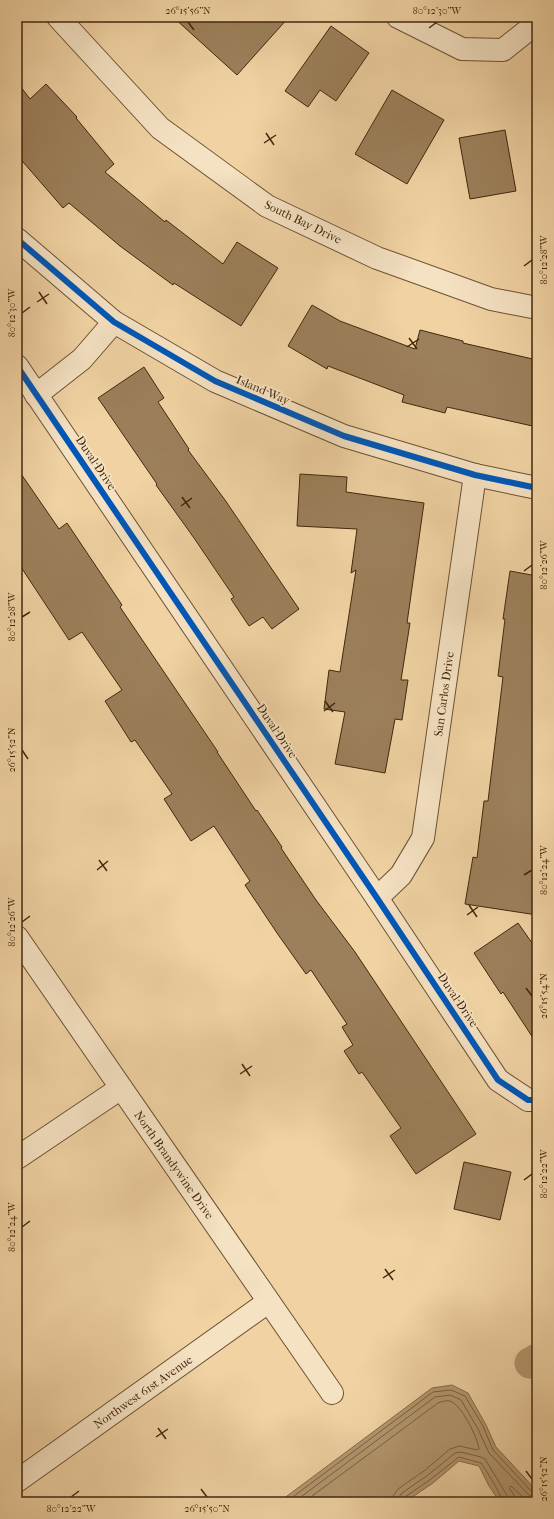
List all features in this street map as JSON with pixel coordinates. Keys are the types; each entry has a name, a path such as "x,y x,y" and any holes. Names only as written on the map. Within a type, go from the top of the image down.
{"street":[{"name":"South Bay Drive","path":"58,17 160,128 267,206 377,258 491,299 537,308"},
{"path":"398,17 462,49 476,50 503,50 533,26 537,19"},
{"name":"Island Way","path":"17,239 114,322 215,381 344,436 475,475 537,488"},
{"path":"36,394 82,359 114,322"},
{"name":"Duval Drive","path":"17,366 377,898 498,1080 532,1100"},
{"name":"San Carlos Drive","path":"377,898 401,875 423,838 475,475"},
{"name":"North Brandywine Drive","path":"17,937 332,1393"},
{"path":"17,1158 121,1088"},
{"name":"Northwest 61st Avenue","path":"17,1481 268,1302"}],"water":[{"path":"452,1385 468,1393 486,1425 496,1447 537,1491 537,1502 500,1502 489,1486 479,1466 459,1461 433,1483 405,1502 279,1502 432,1388"}],"building":[{"path":"173,17 289,17 237,75"},
{"path":"331,26 369,53 336,101 320,90 308,107 285,91"},
{"path":"17,82 30,99 46,84 77,117 76,118 114,164 105,172 165,222 166,220 223,264 237,242 278,268 241,326 174,283 173,285 120,246 69,203 63,208 17,155"},
{"path":"392,90 444,120 407,184 355,154"},
{"path":"505,130 516,191 470,199 459,138"},
{"path":"312,305 340,321 415,349 420,330 463,341 463,343 537,360 537,427 447,407 445,413 402,402 404,395 328,366 327,369 288,346"},
{"path":"144,367 164,398 158,402 189,449 188,450 225,500 299,609 272,629 263,617 249,626 231,599 234,597 156,485 157,484 98,398"},
{"path":"17,468 59,529 67,523 122,605 120,607 256,811 257,810 282,847 281,848 316,900 355,952 476,1134 416,1174 390,1136 401,1128 362,1072 359,1074 344,1051 353,1045 342,1027 347,1024 311,970 306,974 277,933 245,885 250,881 214,826 191,841 164,799 172,794 135,740 131,742 105,701 122,690 82,632 69,640 17,561"},
{"path":"300,474 347,477 346,492 424,503 407,623 410,623 401,680 408,680 402,720 395,719 385,773 335,764 345,712 324,709 329,670 340,672 356,570 351,573 357,529 297,526"},
{"path":"510,571 537,576 537,844 534,867 537,867 537,915 465,904 473,857 477,858 484,801 488,801 503,677 498,676 505,619 503,619"},
{"path":"518,923 537,950 537,1044 503,992 501,994 474,953"},
{"path":"464,1162 511,1172 500,1220 454,1209"}],"waterway":[{"path":"530,1363 537,1359"}],"cycle path":[{"path":"17,239 114,322 215,381 344,436 475,475 537,488"},
{"path":"17,366 377,898 498,1080 528,1100 537,1100"}]}
